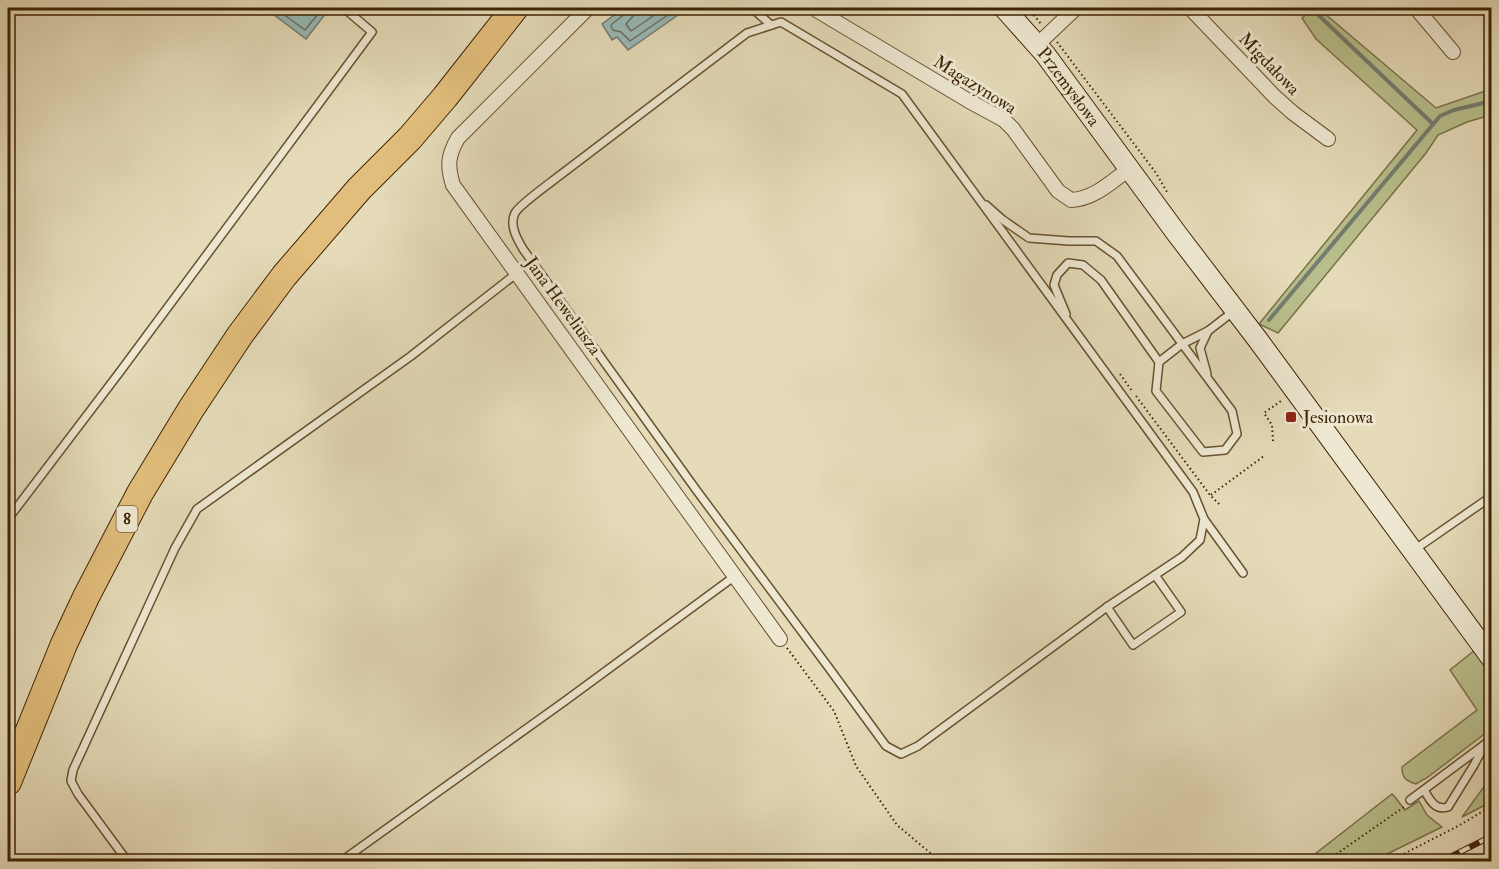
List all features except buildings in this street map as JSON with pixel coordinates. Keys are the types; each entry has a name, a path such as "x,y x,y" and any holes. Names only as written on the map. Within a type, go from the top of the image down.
{"highway":[{"name":"8","path":"284,276 297,252 333,202 432,88 495,8"},
{"name":"8","path":"8,782 64,644 105,558 140,493 191,409 240,335 284,276 359,189 410,138 515,8"}],"street":[{"name":"Jana Heweliusza","path":"588,8 458,138 451,150 449,163 453,185 780,639"},
{"name":"Magazynowa","path":"813,8 1004,120 1058,191 1071,200 1095,194 1129,169"},
{"name":"Przemysłowa","path":"1004,8 1041,37 1129,169"},
{"path":"1041,37 1076,8"},
{"name":"Migdałowa","path":"1190,8 1275,97 1328,139"},
{"path":"1416,8 1453,52"},
{"path":"1129,169 1491,659"}],"lane":[{"path":"752,8 771,25"},
{"path":"8,519 162,317 372,32 345,9"},
{"path":"1204,519 1200,540 1182,557 1107,607 918,746 901,754 886,746 690,482 523,249 515,236 513,223 515,213 531,198 747,33 782,22 902,94 1193,492 1204,519 1243,573"},
{"path":"975,196 1029,238 1096,241 1117,256 1232,411 1237,434 1225,450 1203,452 1156,391 1159,362 1101,280 1083,265 1068,263 1057,275 1054,285 1070,325"},
{"path":"128,861 78,794 71,781 73,770 175,548 197,509 411,356 517,273"},
{"path":"1159,362 1182,344 1208,331 1234,310"},
{"path":"1208,331 1200,348 1208,380"},
{"path":"1412,552 1491,496"},
{"path":"1107,607 1133,645 1181,612 1155,575"},
{"path":"340,861 735,576"},
{"path":"1410,800 1491,739"},
{"path":"1424,790 1435,806 1442,809 1448,807 1485,744"}],"path":[{"path":"1028,8 1041,37"},
{"path":"1111,380 1120,374 1210,495 1220,504"},
{"path":"1273,441 1272,425 1264,413 1281,401"},
{"path":"1210,495 1264,456"},
{"path":"780,639 834,711 856,766 897,825 941,861"},
{"path":"1325,861 1403,809 1410,800"},
{"path":"1388,861 1458,826 1491,806"}],"green space":[{"path":"1314,8 1318,8 1436,108 1491,89 1491,115 1467,122 1438,135 1426,153 1278,333 1259,324 1417,130 1316,39 1302,18"},
{"path":"1475,650 1491,673 1491,729 1428,777 1416,784 1410,782 1405,778 1402,767 1477,710 1450,670"},
{"path":"1491,777 1491,802 1462,817"},
{"path":"1392,794 1405,810 1419,801 1427,815 1442,827 1373,861 1306,861"}],"water":[{"path":"265,8 330,8 306,39"},
{"path":"624,8 688,8 628,50 617,37 612,40 602,24"}],"waterway":[{"path":"1311,8 1433,124"},
{"path":"1269,320 1440,116 1454,110 1492,101"}],"railway":[{"path":"1440,862 1492,836"}],"place":[{"name":"Jesionowa","path":"1291,417"}]}
